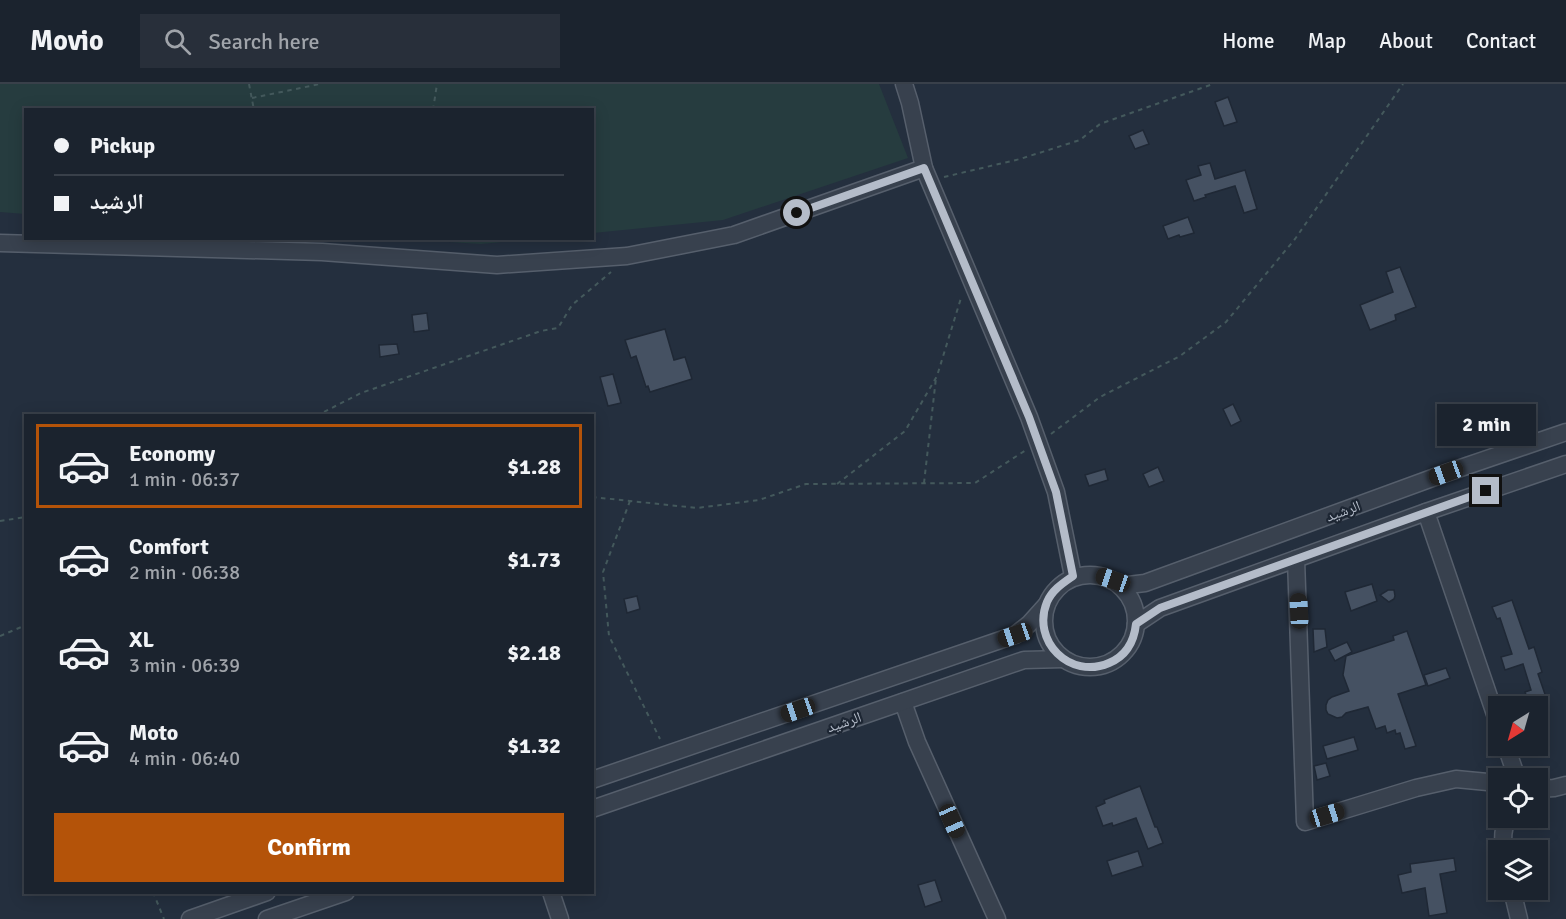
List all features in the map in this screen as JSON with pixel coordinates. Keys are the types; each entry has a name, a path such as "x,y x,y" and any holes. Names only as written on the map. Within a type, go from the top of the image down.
{"street":[{"path":"904,84 927,175 1029,417 1056,492 1073,576"},
{"path":"0,243 322,252 497,265 627,256 734,235 927,175"},
{"name":"الرشيد","path":"1120,586 1145,583 1429,479 1566,432"},
{"name":"الرشيد","path":"1136,624 1160,608 1566,464"},
{"path":"1426,512 1489,696"},
{"path":"1296,559 1305,822 1416,788 1456,779 1488,782"},
{"path":"1098,575 1113,580 1120,586 1134,604 1135,635 1128,649 1116,660 1101,667 1086,668 1071,664 1059,656 1044,630 1047,604 1056,589 1073,576 1098,575"},
{"name":"الرشيد","path":"594,779 1015,635 1029,624 1047,604"},
{"name":"الرشيد","path":"594,808 1024,660 1064,659"},
{"path":"903,702 917,742 997,919"},
{"path":"1548,788 1566,785"},
{"path":"190,919 261,894"},
{"path":"267,919 340,894"},
{"path":"552,894 560,919"},
{"path":"1514,900 1519,919"}],"path":[{"path":"249,84 254,108"},
{"path":"252,98 320,84"},
{"path":"433,108 437,84"},
{"path":"927,175 1020,159 1080,140 1100,124 1213,84"},
{"path":"594,497 697,508 759,500 806,484 975,483 1038,443 1100,398 1180,356 1226,322 1295,239 1403,84"},
{"path":"320,414 361,393 541,331 558,328 572,305 627,256"},
{"path":"924,483 936,376 968,275"},
{"path":"837,484 904,431 936,376"},
{"path":"630,501 603,572 609,636 667,754"},
{"path":"0,521 24,517"},
{"path":"0,636 24,626"},
{"path":"154,894 164,919"}],"green space":[{"path":"0,84 879,84 908,158 723,220 594,233 594,108 24,108 24,214 0,212"},
{"path":"418,240 524,240 481,244"}],"building":[{"path":"1228,97 1237,122 1224,126 1215,102"},
{"path":"1143,130 1149,144 1135,149 1129,136"},
{"path":"1210,163 1215,179 1245,170 1257,209 1244,213 1235,186 1205,195 1206,197 1194,201 1186,180 1201,175 1198,166"},
{"path":"1188,217 1194,233 1168,239 1163,226"},
{"path":"1400,267 1416,307 1395,315 1396,320 1370,330 1360,305 1393,292 1386,272"},
{"path":"427,313 429,330 414,332 412,315"},
{"path":"665,329 674,360 685,357 692,379 650,392 648,386 646,387 636,356 631,358 625,340"},
{"path":"397,344 399,354 380,357 379,345"},
{"path":"613,374 621,403 608,406 600,377"},
{"path":"1233,404 1241,421 1231,426 1223,409"},
{"path":"1158,467 1164,481 1149,487 1143,474"},
{"path":"1105,469 1108,480 1089,486 1085,475"},
{"path":"1372,584 1377,601 1351,611 1345,592"},
{"path":"1388,590 1394,590 1395,596 1389,602 1380,595"},
{"path":"637,596 640,609 627,613 624,599"},
{"path":"1512,600 1529,649 1534,647 1542,672 1538,674 1546,696 1526,696 1525,692 1531,690 1523,664 1505,670 1501,657 1512,654 1500,618 1497,619 1492,607"},
{"path":"1313,629 1325,629 1327,647 1314,652"},
{"path":"1407,631 1426,685 1398,694 1416,746 1405,749 1400,733 1396,734 1395,730 1387,733 1385,726 1376,729 1368,707 1337,718 1328,714 1326,705 1332,697 1349,691 1343,675 1346,656 1394,640 1393,636"},
{"path":"1347,642 1352,652 1335,661 1329,650"},
{"path":"1446,668 1450,678 1428,686 1424,675"},
{"path":"1354,737 1358,750 1327,759 1323,746"},
{"path":"1326,763 1330,776 1317,780 1314,766"},
{"path":"1140,786 1163,843 1148,849 1136,818 1113,826 1112,823 1103,826 1096,807 1105,803 1104,800"},
{"path":"1138,851 1143,866 1112,876 1107,861"},
{"path":"1454,858 1456,871 1440,874 1447,913 1429,916 1425,888 1402,893 1398,875 1411,872 1410,864"},
{"path":"935,880 942,901 925,907 918,885"}],"route":[{"path":"797,213 924,168 1029,417 1056,492 1073,576 1056,589 1048,601 1044,615 1044,630 1059,656 1071,664 1086,668 1101,667 1116,660 1128,649 1135,635 1136,624 1160,608 1486,491"}]}
